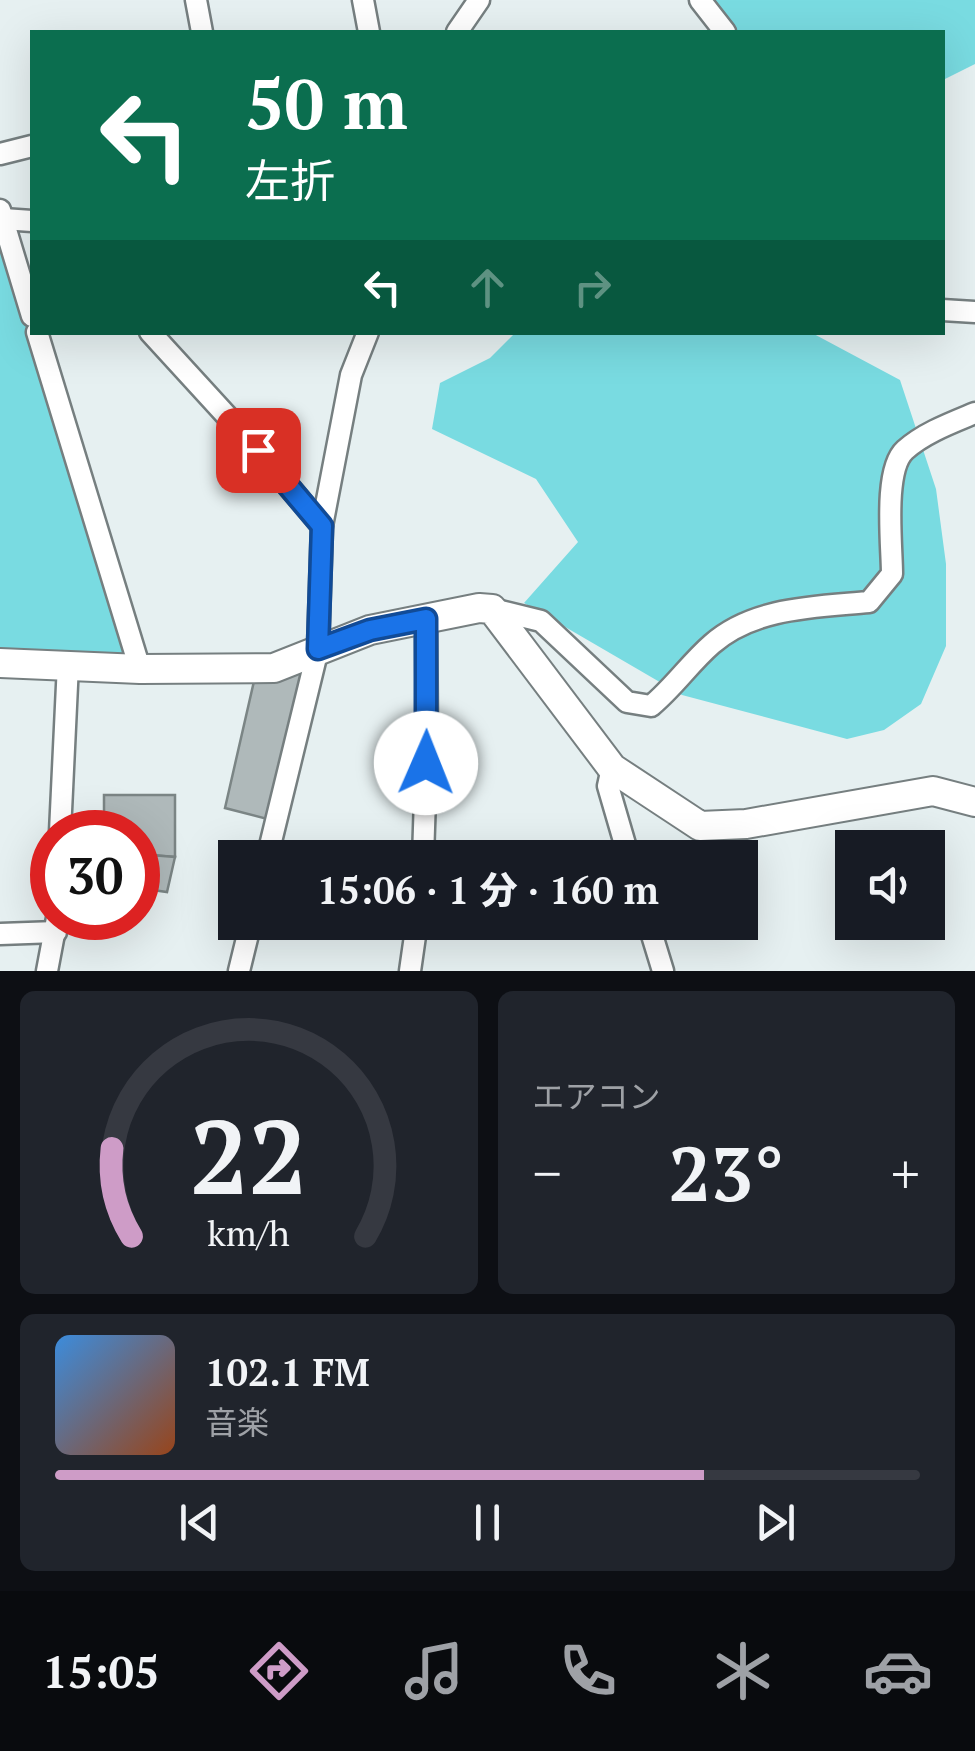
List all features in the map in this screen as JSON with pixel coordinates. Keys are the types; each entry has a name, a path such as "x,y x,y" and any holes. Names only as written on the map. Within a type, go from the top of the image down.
{"street":[{"path":"196,0 202,30"},
{"path":"363,0 370,30"},
{"path":"458,30 479,0"},
{"path":"700,0 722,30"},
{"path":"0,154 30,146"},
{"path":"30,221 1,214 30,309"},
{"path":"945,310 975,312"},
{"path":"39,335 140,669"},
{"path":"153,335 322,526"},
{"path":"270,840 318,649 322,526 352,374 367,335"},
{"path":"0,662 140,669 274,668 370,630 479,608 542,620 627,702 651,706 711,644 740,622 802,608 869,602 892,574 892,481 902,452 940,428 975,413"},
{"path":"492,609 612,768 700,826 746,824 933,791 975,802"},
{"path":"424,840 426,619"},
{"path":"61,810 68,664"},
{"path":"612,768 608,786 624,840"},
{"path":"0,934 30,929"},
{"path":"47,971 53,940"},
{"path":"238,971 246,940"},
{"path":"410,971 414,940"},
{"path":"654,940 663,971"}],"shaded area":[{"path":"688,0 975,0 975,64 945,79 945,30 729,30 726,14"},
{"path":"0,209 30,308 30,335 38,335 140,669 0,666"},
{"path":"513,335 816,335 900,380 936,489 946,564 946,646 921,704 884,730 847,739 682,695 524,603 578,542 536,479 432,429 440,383 490,358"}],"building":[{"path":"257,668 312,673 275,821 225,808"},
{"path":"104,795 175,795 175,857 160,856 160,810 104,810"},
{"path":"160,856 175,857 167,892 160,891"}],"route":[{"path":"258,450 322,526 318,649 370,630 426,619 426,763"}]}
